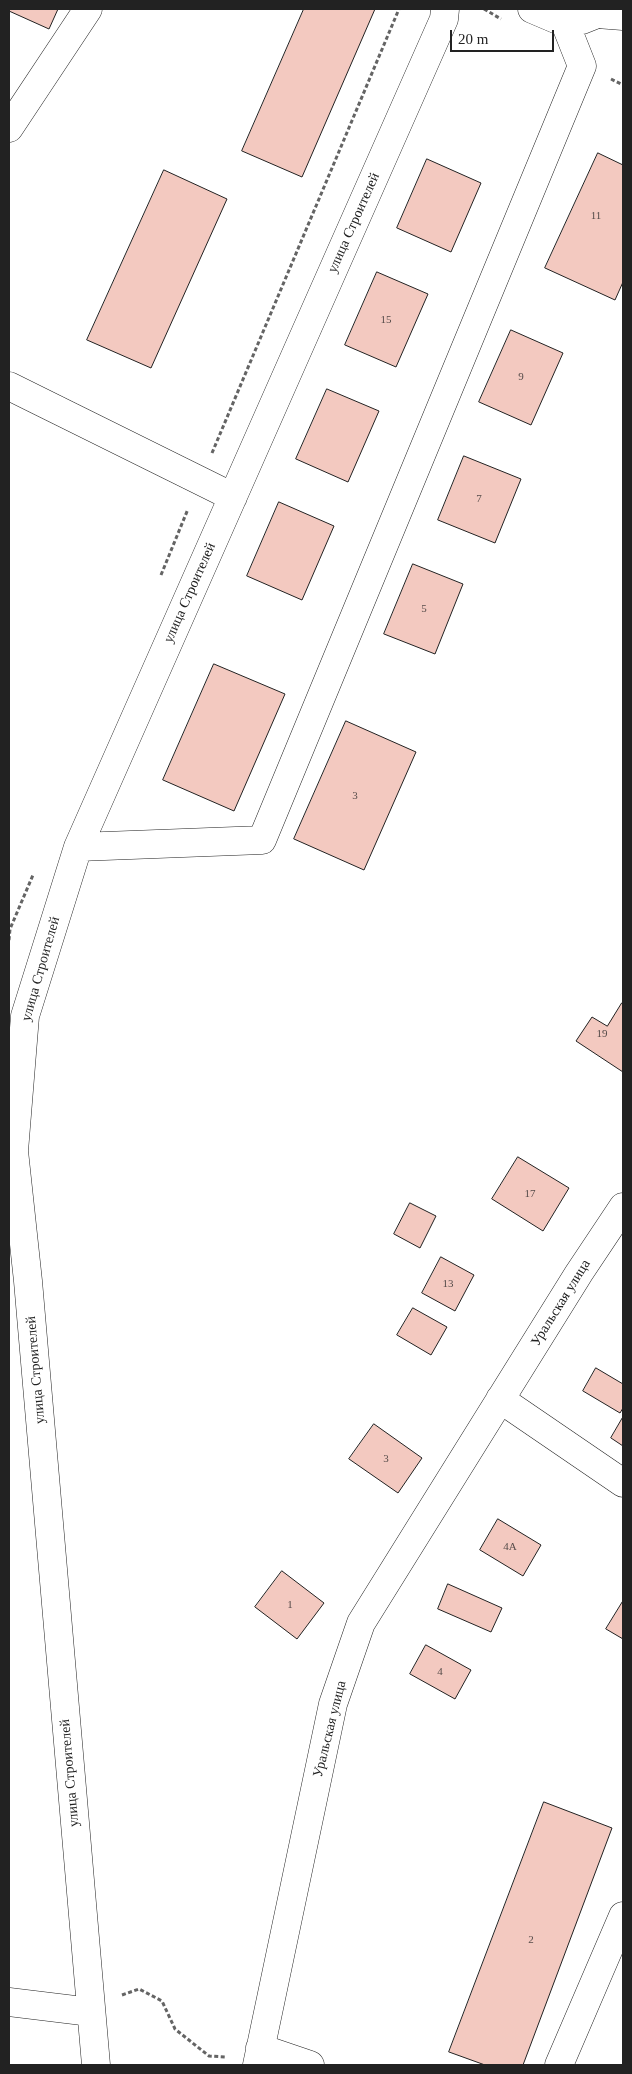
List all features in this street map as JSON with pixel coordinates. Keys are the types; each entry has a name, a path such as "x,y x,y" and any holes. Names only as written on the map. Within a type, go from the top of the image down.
{"street":[{"path":"9,128 88,9"},
{"name":"улица Строителей","path":"96,2065 19,1280 14,1150 17,1014 78,847 444,19 445,9"},
{"path":"532,9 565,23 609,13"},
{"path":"78,847 262,840 582,66 565,23"},
{"path":"9,386 232,496"},
{"name":"Уральская улица","path":"258,2056 333,1704 361,1622 579,1273 623,1208"},
{"path":"500,1399 623,1483"},
{"path":"559,2065 623,1916"},
{"path":"9,2002 91,2012"},
{"path":"258,2056 310,2065"}],"path":[{"path":"91,2012 115,1997 139,1989 162,2001 175,2029 209,2056 235,2058 258,2056"}],"building":[{"path":"9,9 58,9 49,29 9,11"},
{"path":"304,9 375,9 302,177 242,151"},
{"path":"598,153 623,165 623,282 615,300 545,268"},
{"path":"427,159 481,183 451,252 397,228"},
{"path":"164,170 227,199 151,368 87,340"},
{"path":"377,272 428,294 396,367 345,345"},
{"path":"511,330 563,353 531,425 479,402"},
{"path":"327,389 379,411 348,482 296,459"},
{"path":"464,456 521,479 495,543 438,520"},
{"path":"279,502 334,526 302,600 247,576"},
{"path":"413,564 463,584 435,654 384,634"},
{"path":"214,664 285,694 234,811 163,780"},
{"path":"346,721 416,752 364,870 294,839"},
{"path":"622,1003 623,1072 576,1041 592,1017 607,1026"},
{"path":"518,1157 569,1188 543,1231 492,1199"},
{"path":"410,1203 436,1216 420,1248 394,1234"},
{"path":"441,1257 474,1275 455,1311 422,1293"},
{"path":"413,1308 447,1327 431,1355 397,1335"},
{"path":"596,1368 623,1384 623,1408 620,1413 583,1391"},
{"path":"623,1417 623,1446 611,1438"},
{"path":"374,1424 422,1458 398,1493 349,1459"},
{"path":"498,1519 541,1545 523,1576 480,1550"},
{"path":"282,1571 324,1603 297,1639 255,1607"},
{"path":"448,1584 502,1608 491,1632 438,1609"},
{"path":"623,1601 623,1639 606,1629"},
{"path":"426,1645 471,1670 455,1699 410,1674"},
{"path":"544,1802 612,1828 523,2065 485,2065 449,2052"}]}
